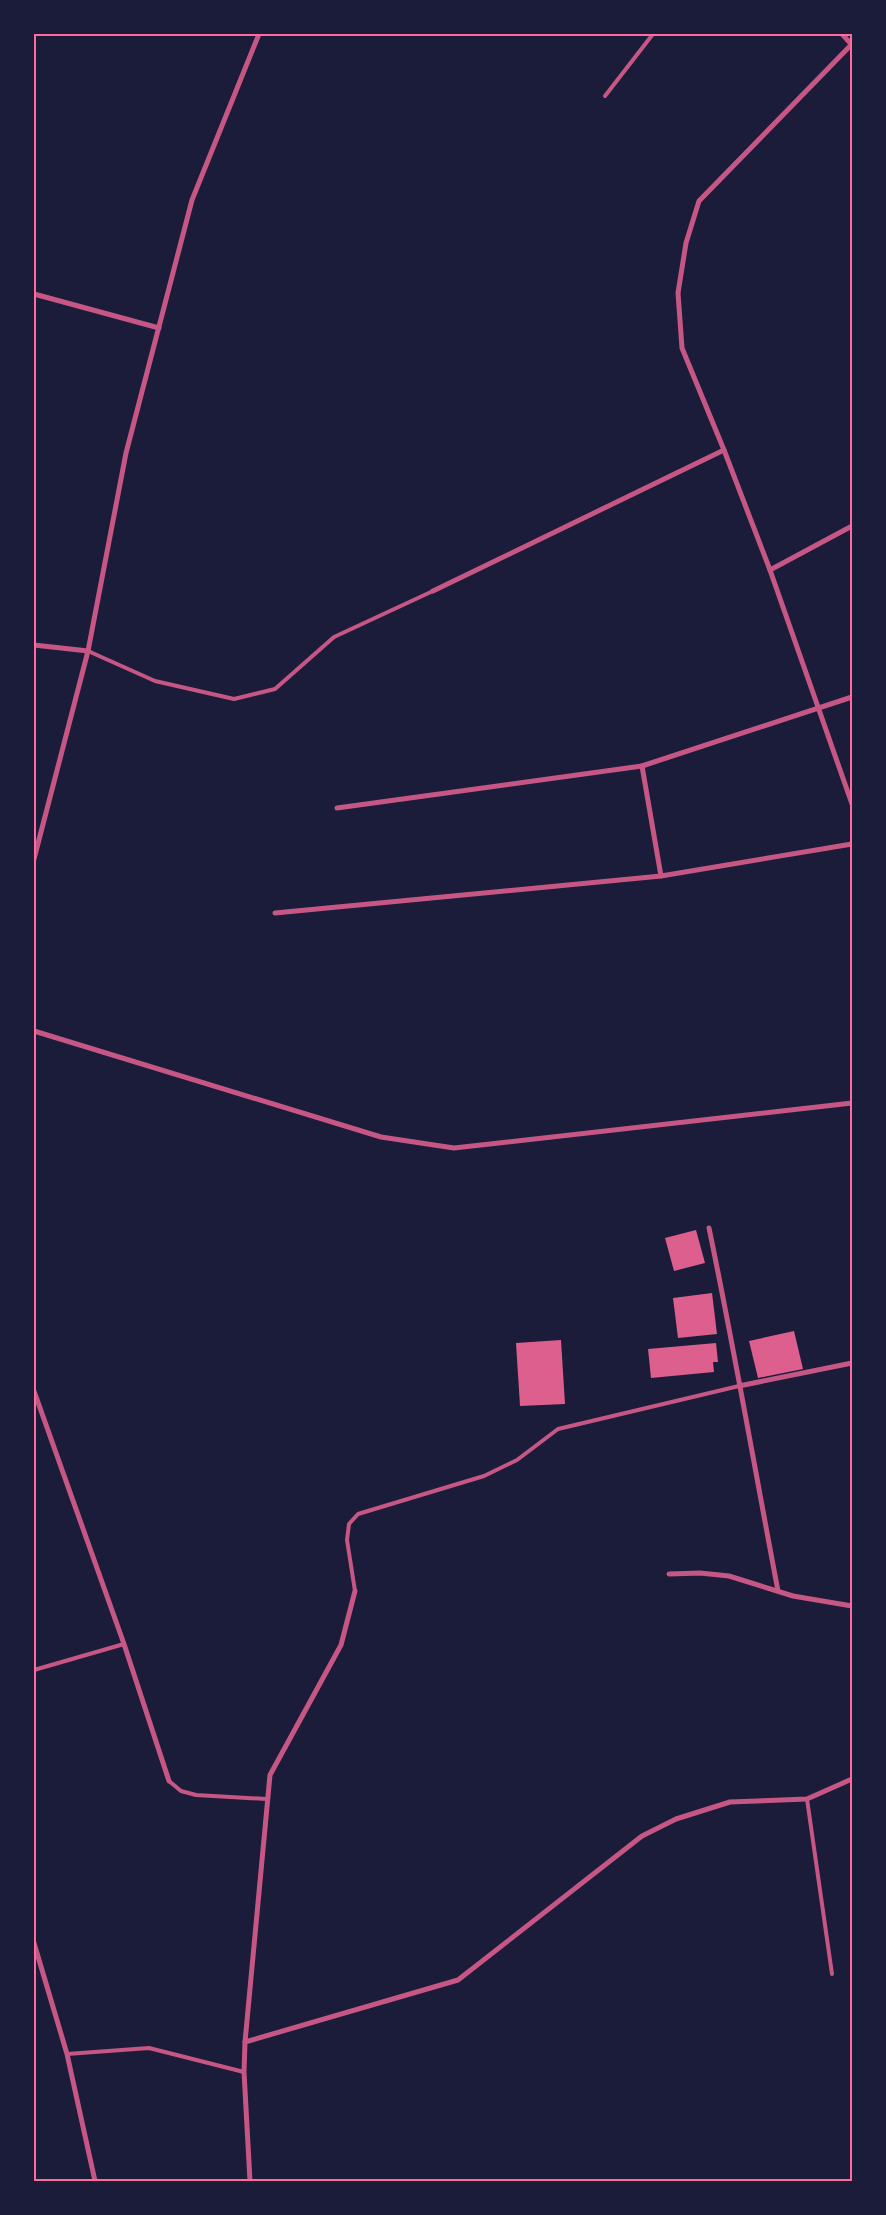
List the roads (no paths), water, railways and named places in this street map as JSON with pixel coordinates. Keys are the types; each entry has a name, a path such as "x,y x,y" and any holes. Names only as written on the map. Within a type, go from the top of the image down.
{"street":[{"path":"34,859 88,651 126,452 192,200 259,34"},
{"path":"842,34 852,44 700,201 686,243 678,293 682,348 770,570 852,804"},
{"path":"34,294 158,328"},
{"path":"433,591 724,450"},
{"path":"770,570 852,526"},
{"path":"34,645 88,651"},
{"path":"337,808 642,766 852,696"},
{"path":"642,766 661,876"},
{"path":"275,913 661,876 852,844"},
{"path":"34,1031 380,1137 454,1148 852,1103"},
{"path":"709,1228 728,1314 739,1386 778,1591"},
{"path":"739,1386 852,1363"},
{"path":"34,1391 124,1644 169,1781"},
{"path":"669,1574 700,1573 730,1576 793,1596 852,1606"},
{"path":"250,2181 244,2042 270,1775 341,1645 355,1592"},
{"path":"244,2042 458,1980 642,1836 676,1819 730,1802 807,1799 852,1779"},
{"path":"34,1943 67,2054 95,2181"}],"lane":[{"path":"605,96 653,34"},
{"path":"88,651 155,681 234,700 275,688 334,637 433,591"},
{"path":"355,1592 348,1540 349,1524 358,1514 484,1476 517,1460 558,1429 739,1386"},
{"path":"34,1670 124,1644"},
{"path":"169,1781 181,1791 196,1795 267,1799"},
{"path":"807,1799 832,1974"},
{"path":"67,2054 148,2048 244,2072"}]}
